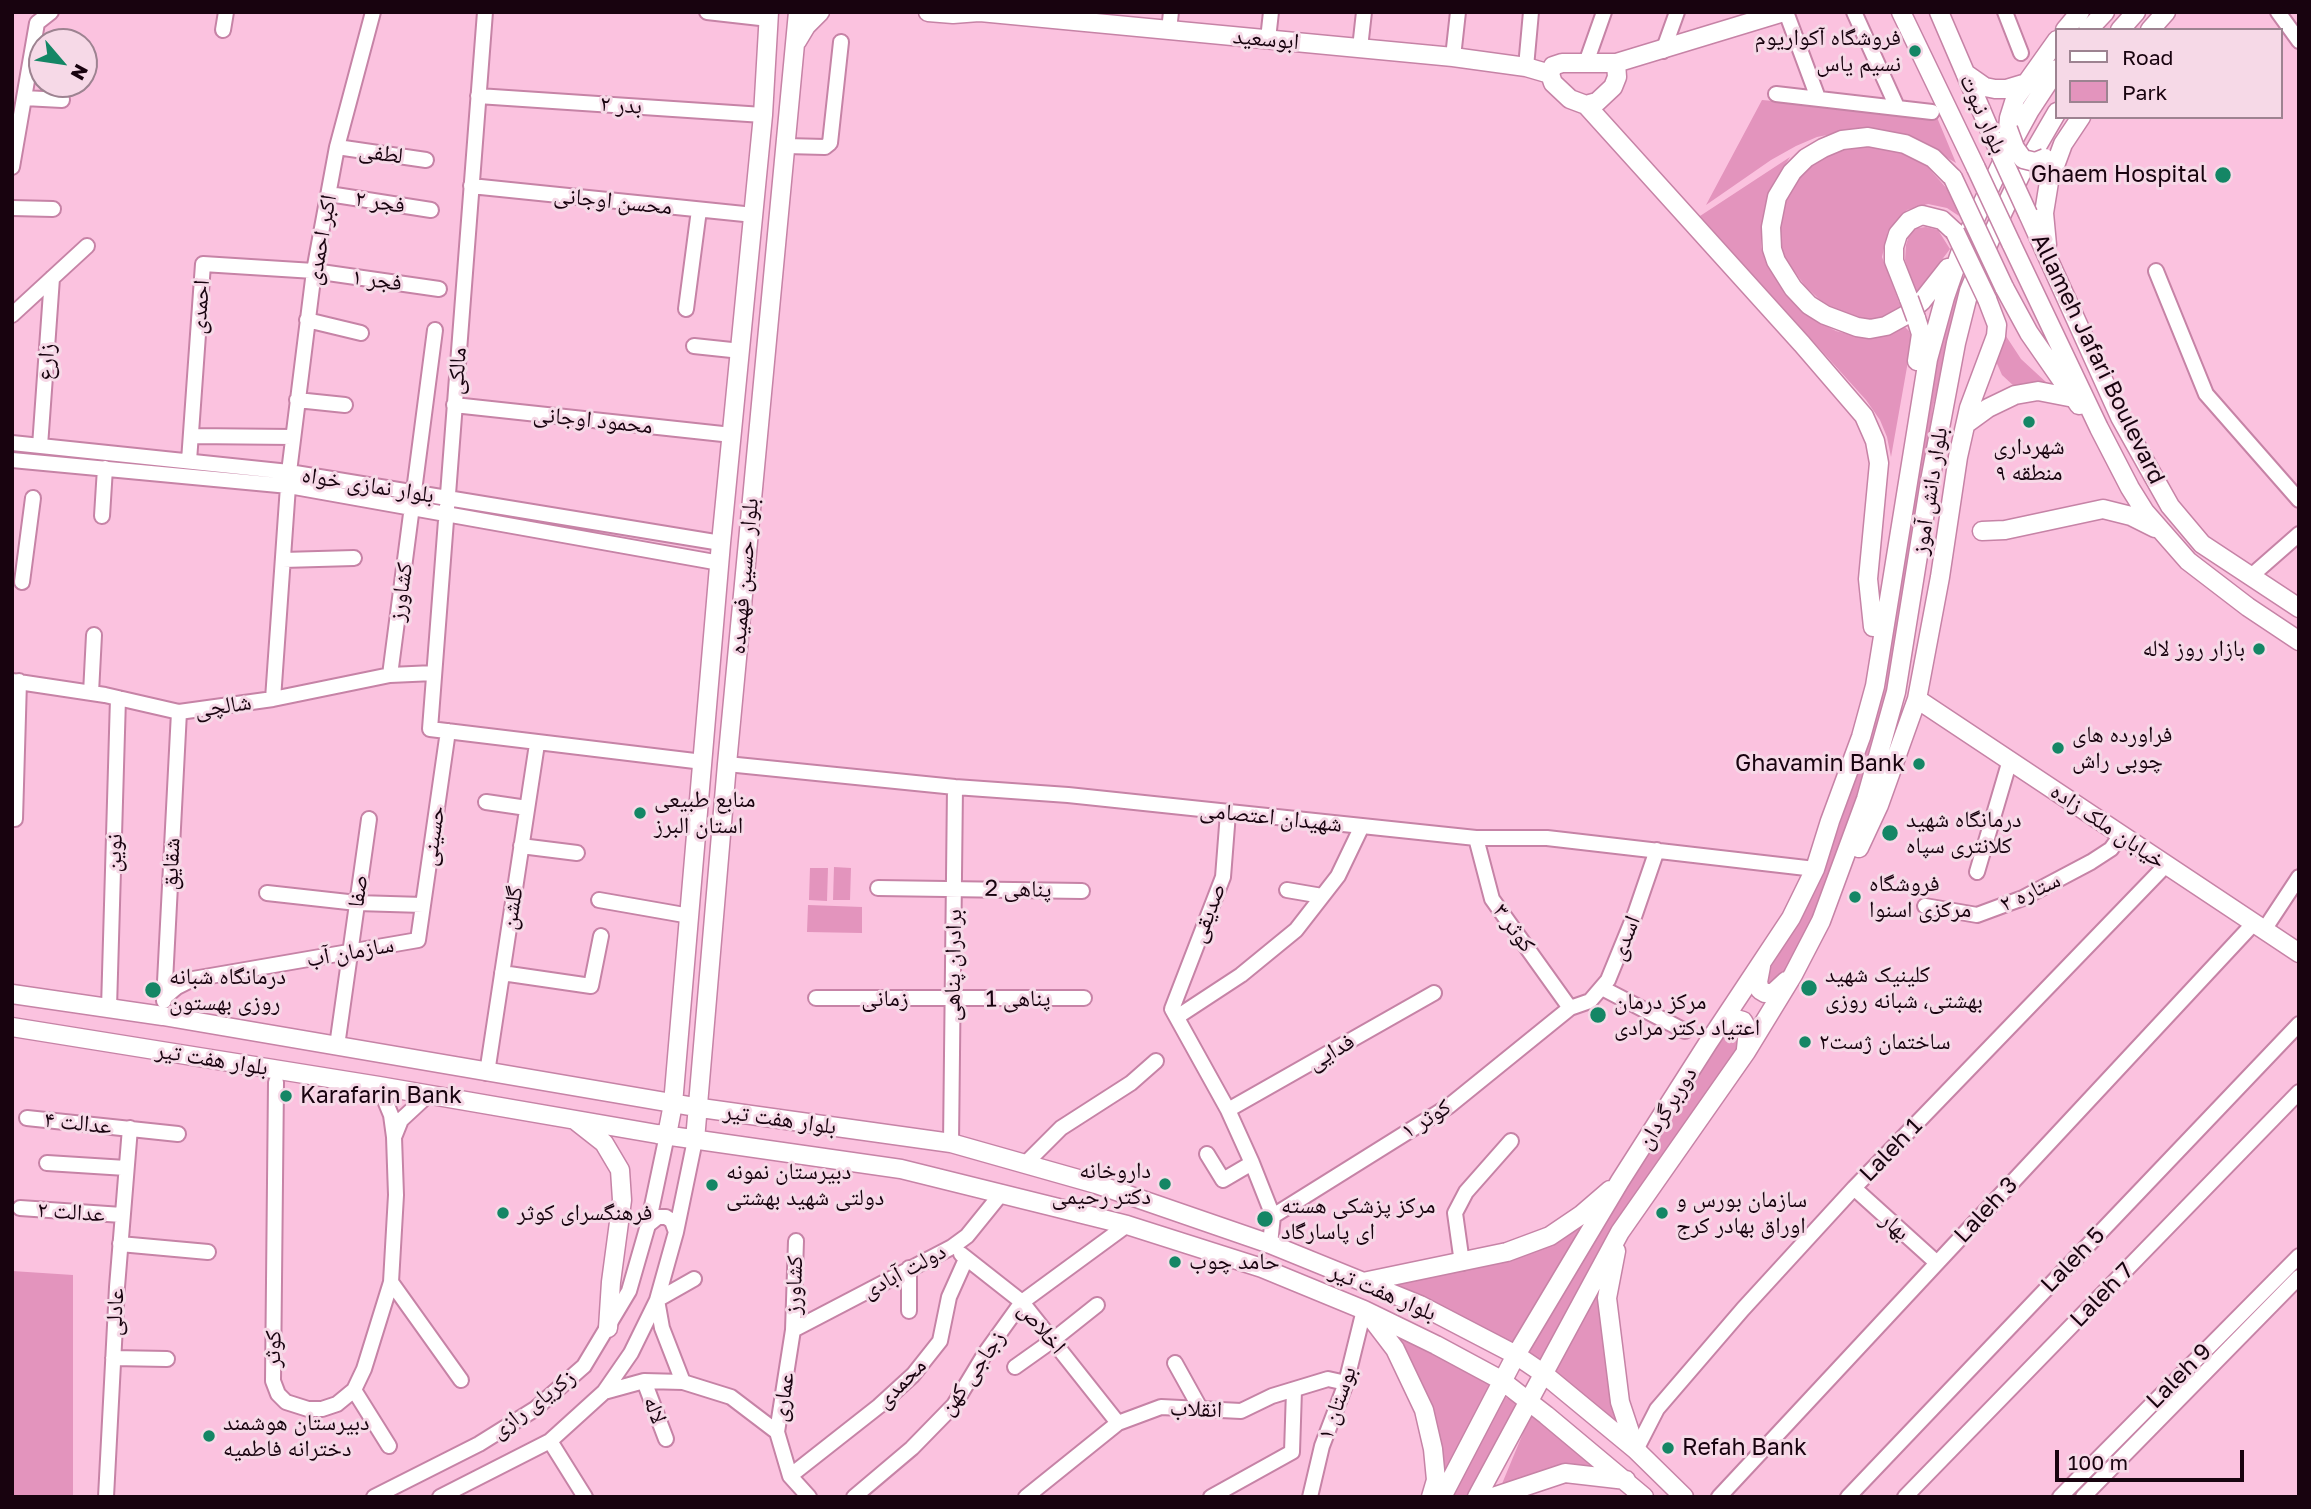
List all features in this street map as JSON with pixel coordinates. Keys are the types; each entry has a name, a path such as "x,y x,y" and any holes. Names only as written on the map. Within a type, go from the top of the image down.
{"main road":[{"name":"بلوار حسین فهمیده","path":"695,1140 727,764 798,12"},
{"path":"795,44 806,26 820,12"},
{"name":"ابوسعید","path":"928,12 1170,21 1268,39 1453,57 1526,67 1550,74"},
{"path":"1785,12 1747,19 1663,51 1616,63 1562,63 1553,66 1550,74 1553,83 1570,99 1586,105 1864,416 1875,441 1879,463 1868,579 1873,627"},
{"name":"بلوار نبوت","path":"1901,12 2011,243"},
{"name":"بلوار نبوت","path":"1939,12 1993,140 2028,214"},
{"path":"2067,28 2080,12"},
{"path":"2090,28 2105,12"},
{"path":"2122,28 2136,12"},
{"path":"2152,28 2166,12"},
{"name":"بلوار حسین فهمیده","path":"667,1135 673,1104 721,543 764,115 769,16"},
{"path":"2056,41 2011,109 2008,129 2015,148 2024,159 2035,162 2063,145"},
{"path":"1586,105 1597,102 1613,87 1617,77 1616,63"},
{"name":"بلوار دانش آموز","path":"1830,821 1861,737 1875,686 1928,359 1960,237 2030,110 2056,71"},
{"path":"1965,73 1985,87 1995,89 2007,89 2026,83"},
{"name":"بلوار دانش آموز","path":"1837,883 1866,799 1896,692 1955,343 1969,292 2021,174 2056,114"},
{"path":"2049,258 2045,228 2046,196 2053,166 2080,119"},
{"path":"1960,237 1947,270 1922,301 1896,321 1870,328 1845,324 1809,305 1781,271 1772,249 1772,216 1782,187 1806,158 1842,140 1868,137 1905,144 1933,158 1953,178 2004,287 2029,333 2074,398 2099,428"},
{"name":"Allameh Jafari Boulevard","path":"2028,214 2120,416 2169,506 2202,544 2299,608"},
{"path":"1477,1497 1620,1232 1746,1052 1793,975 1837,883 1862,844 1917,699 1969,408 1996,336 1997,325 1960,237 1942,219 1922,215 1909,221 1898,234 1894,247 1894,261 1916,317 1920,341 1866,674 1830,821"},
{"name":"Allameh Jafari Boulevard","path":"2011,243 2130,488 2159,529 2188,561 2248,607 2299,641"},
{"path":"1966,424 1988,408 2015,395 2038,391 2074,398"},
{"path":"1982,531 2005,530 2103,509 2131,516 2159,529"},
{"name":"خیابان ملک زاده","path":"1917,699 2299,953"},
{"name":"دوربرگردان","path":"1443,1497 1501,1380 1620,1181 1791,918 1815,869 1830,821"},
{"path":"1761,963 1759,990 1765,993 1773,993 1793,975"},
{"name":"بلوار هفت تیر","path":"12,994 110,1008 164,1007 337,1046 487,1073 673,1104 951,1143 1096,1184 1270,1244 1420,1305 1516,1355 1544,1374 1636,1450 1685,1497"},
{"path":"1719,1027 1736,1019 1743,1021 1748,1030 1746,1052"},
{"name":"بلوار هفت تیر","path":"12,1027 429,1094 576,1121 901,1169 1127,1226 1262,1268 1364,1310 1501,1380 1644,1497"},
{"path":"576,1121 604,1143 621,1170 622,1200 608,1328"},
{"path":"1363,1282 1507,1252 1550,1236 1581,1215 1620,1181"},
{"path":"1620,1232 1607,1298 1620,1402 1636,1450"},
{"path":"1364,1310 1395,1349 1424,1410 1433,1449 1436,1480 1431,1497"},
{"path":"1493,1497 1565,1473 1626,1480"}],"street":[{"path":"12,167 37,23 51,12"},
{"path":"223,30 226,12"},
{"name":"اکبر احمدی","path":"273,699 289,479 314,271 337,147 373,12"},
{"name":"مالکی","path":"448,731 430,729 485,12"},
{"path":"708,12 769,16"},
{"path":"1268,39 1271,12"},
{"path":"1360,48 1364,12"},
{"path":"1453,57 1458,12"},
{"path":"1526,67 1531,12"},
{"path":"1586,64 1604,12"},
{"path":"1663,51 1678,12"},
{"path":"1785,12 1818,98"},
{"path":"1854,12 1897,107"},
{"path":"2006,12 2021,53"},
{"path":"2278,12 2299,41"},
{"path":"786,146 825,147 830,142 841,42"},
{"path":"1776,94 1932,112"},
{"name":"بدر ۲","path":"478,96 764,115"},
{"path":"24,97 62,100"},
{"name":"لطفی","path":"337,147 426,160"},
{"name":"محسن اوجانی","path":"471,186 754,215"},
{"name":"فجر ۲","path":"329,194 431,210"},
{"path":"12,208 53,209"},
{"path":"686,309 699,210"},
{"path":"12,314 88,246"},
{"name":"احمدی","path":"189,461 204,264 314,271"},
{"name":"فجر ۱","path":"314,271 439,289"},
{"path":"2156,271 2206,394 2299,500"},
{"name":"زارع","path":"40,446 52,278"},
{"path":"307,320 361,332"},
{"name":"کشاورز","path":"390,675 435,330"},
{"path":"694,346 741,351"},
{"path":"297,400 345,405"},
{"name":"محمود اوجانی","path":"454,405 732,435"},
{"path":"191,436 293,438"},
{"name":"بلوار نمازی خواه","path":"12,443 189,461 414,500 448,498 721,543"},
{"name":"بلوار نمازی خواه","path":"12,460 289,479"},
{"path":"102,516 105,468"},
{"path":"22,582 19,554 33,498"},
{"name":"بلوار نمازی خواه","path":"414,500 446,514 720,563"},
{"path":"2250,577 2299,534"},
{"path":"283,561 354,558"},
{"path":"91,693 94,635"},
{"name":"شالچی","path":"16,681 118,698 179,712 273,699 390,675 434,673"},
{"path":"14,819 16,681"},
{"name":"نوین","path":"110,1008 118,698"},
{"name":"شقایق","path":"164,1007 179,712"},
{"path":"448,731 537,744 703,762"},
{"name":"حسینی","path":"418,940 448,731"},
{"name":"گلشن","path":"487,1073 537,744"},
{"path":"1978,872 2010,760"},
{"name":"شهیدان اعتصامی","path":"727,764 955,787 1069,795 1476,838 1547,838 1815,869"},
{"name":"برادران پناهی","path":"951,1143 955,787"},
{"path":"485,802 527,808"},
{"name":"صدیقی","path":"1174,1013 1223,877 1228,813"},
{"name":"صفا","path":"337,1046 369,819"},
{"path":"1270,1244 1273,1216 1252,1163 1228,1110 1174,1013 1241,975 1296,930 1338,876 1362,826"},
{"name":"ستاره ۲","path":"1925,906 1977,915 2023,898 2091,862 2112,849 2121,835"},
{"name":"کوثر ۳","path":"1476,838 1492,899 1570,1008"},
{"path":"522,846 578,853"},
{"name":"اسدی","path":"1570,1008 1590,1001 1608,980 1657,850"},
{"name":"Laleh 1","path":"1636,1450 1657,1409 1743,1309 1854,1188 2166,864"},
{"name":"Laleh 3","path":"1719,1497 2259,927 2299,877"},
{"name":"پناهی 2","path":"877,888 1082,891"},
{"path":"1287,890 1322,896"},
{"path":"267,893 357,903 423,905"},
{"path":"599,900 690,916"},
{"path":"502,973 592,986 601,936"},
{"name":"سازمان آب","path":"164,1007 177,987 193,979 418,940"},
{"path":"1602,988 1685,1031"},
{"name":"فدایی","path":"1228,1110 1434,993"},
{"name":"زمانی","path":"816,998 953,999"},
{"name":"پناهی 1","path":"953,999 1084,998"},
{"name":"کوثر ۱","path":"1273,1216 1449,1106 1570,1008"},
{"name":"Laleh 5","path":"1848,1497 2299,1024"},
{"path":"1026,1163 1060,1128 1131,1083 1156,1061"},
{"name":"کوثر","path":"276,1082 272,1381 278,1394 286,1402 308,1409 322,1409 337,1404 354,1390"},
{"path":"379,1086 391,1115 394,1137 396,1195 391,1282 367,1359 354,1390 389,1446"},
{"name":"Laleh 7","path":"1905,1497 2299,1093"},
{"path":"394,1137 401,1120 429,1094"},
{"name":"عدالت ۴","path":"27,1118 178,1134"},
{"name":"عادلی","path":"106,1497 120,1244 130,1128"},
{"name":"زکریای رازی","path":"374,1497 479,1444 535,1409 584,1366 628,1291 648,1225 667,1135"},
{"name":"زکریای رازی","path":"440,1497 550,1441 604,1392 631,1353 657,1300 676,1232 695,1140"},
{"path":"1462,1263 1455,1213 1466,1192 1511,1141"},
{"path":"1207,1154 1223,1180 1252,1163"},
{"path":"47,1163 126,1168"},
{"name":"بهار","path":"1854,1188 1937,1264"},
{"name":"دولت آبادی","path":"793,1330 952,1247 967,1236 1001,1194"},
{"name":"عدالت ۲","path":"20,1208 122,1215"},
{"path":"648,1225 658,1217 666,1217 672,1221 676,1232"},
{"path":"1022,1302 1127,1226"},
{"name":"کشاورز","path":"793,1330 796,1241"},
{"path":"120,1244 208,1252"},
{"name":"اخلاص","path":"952,1247 1022,1302 1118,1423"},
{"name":"Laleh 9","path":"2060,1497 2299,1256"},
{"name":"محمدی","path":"790,1476 914,1376 940,1341 949,1297 966,1259"},
{"path":"909,1268 909,1311"},
{"name":"Laleh 9","path":"2084,1497 2299,1277"},
{"path":"683,1382 662,1328 657,1300 694,1279"},
{"path":"391,1282 461,1380"},
{"name":"زجاجی کهن","path":"854,1497 912,1448 954,1405 986,1352 1022,1302"},
{"path":"1015,1367 1097,1305"},
{"name":"بوستان ۱","path":"1310,1497 1322,1446 1346,1383 1364,1310"},
{"name":"عماری","path":"793,1330 777,1432 790,1476 804,1495"},
{"path":"113,1358 167,1359"},
{"path":"1175,1363 1200,1408"},
{"name":"انقلاب","path":"1026,1497 1118,1423 1161,1407 1241,1411 1272,1396 1328,1379 1346,1383"},
{"path":"604,1392 644,1381 683,1382 731,1397 777,1432"},
{"name":"لاله","path":"644,1381 666,1439"},
{"path":"1210,1497 1292,1452 1294,1390"},
{"path":"2165,1391 2177,1402"},
{"path":"550,1441 585,1497"}],"green space":[{"path":"1762,100 1936,115 1956,163 1936,151 1842,132 1817,137 1796,146 1706,205"},
{"path":"1862,145 1897,149 1923,162 1951,193 1959,216 1947,208 1928,204 1907,210 1888,231 1882,257 1902,310 1886,318 1874,320 1838,311 1805,286 1784,257 1779,231 1782,209 1797,179 1818,160 1846,148"},
{"path":"1790,157 1774,182 1761,227 1761,247 1765,260 1780,286 1813,319 1836,331 1860,337 1881,335 1905,327 1912,339 1891,457 1880,420 1866,400 1700,216"},
{"path":"1917,228 1938,230 1950,249 1916,294 1905,260 1906,245 1909,235"},
{"path":"1957,287 1963,291 1933,407 1912,565 1889,694 1830,883 1786,974 1766,987 1769,970 1799,922 1819,879 1885,689 1927,404"},
{"path":"2002,330 2021,359 2047,383 2015,387 2002,375 1995,359"},
{"path":"834,867 851,868 850,900 833,900"},
{"path":"810,868 828,868 827,901 809,900"},
{"path":"808,905 862,907 862,933 807,932"},
{"path":"1733,1028 1740,1031 1742,1042 1540,1365 1525,1353 1621,1184 1722,1034"},
{"path":"1590,1214 1513,1343 1383,1285 1432,1277 1507,1258"},
{"path":"1609,1260 1625,1441 1551,1373"},
{"path":"12,1271 73,1275 73,1497 12,1497"},
{"path":"1382,1323 1490,1385 1439,1492 1435,1429"},
{"path":"1499,1394 1519,1404 1468,1497 1451,1497"},
{"path":"1531,1414 1604,1472 1499,1491"}],"place":[{"name":"فروشگاه آکواریوم نسیم یاس","path":"1915,51"},
{"name":"Ghaem Hospital","path":"2223,175"},
{"name":"شهرداری منطقه ۹","path":"2029,422"},
{"name":"بازار روز لاله","path":"2259,649"},
{"name":"فراورده های چوبی راش","path":"2058,748"},
{"name":"Ghavamin Bank","path":"1919,764"},
{"name":"منابع طبیعی استان البرز","path":"640,813"},
{"name":"درمانگاه شهید کلانتری سپاه","path":"1890,833"},
{"name":"فروشگاه مرکزی اسنوا","path":"1855,897"},
{"name":"کلینیک شهید بهشتی، شبانه روزی","path":"1809,988"},
{"name":"درمانگاه شبانه روزی بهستون","path":"153,990"},
{"name":"مرکز درمان اعتیاد دکتر مرادی","path":"1598,1015"},
{"name":"ساختمان ژست۲","path":"1805,1042"},
{"name":"Karafarin Bank","path":"286,1096"},
{"name":"داروخانه دکتر رحیمی","path":"1165,1184"},
{"name":"دبیرستان نمونه دولتی شهید بهشتی","path":"712,1185"},
{"name":"فرهنگسرای کوثر","path":"503,1213"},
{"name":"سازمان بورس و اوراق بهادر کرج","path":"1662,1213"},
{"name":"مرکز پزشکی هسته ای پاسارگاد","path":"1265,1219"},
{"name":"حامد چوب","path":"1175,1262"},
{"name":"دبیرستان هوشمند دخترانه فاطمیه","path":"209,1436"},
{"name":"Refah Bank","path":"1668,1448"}]}
